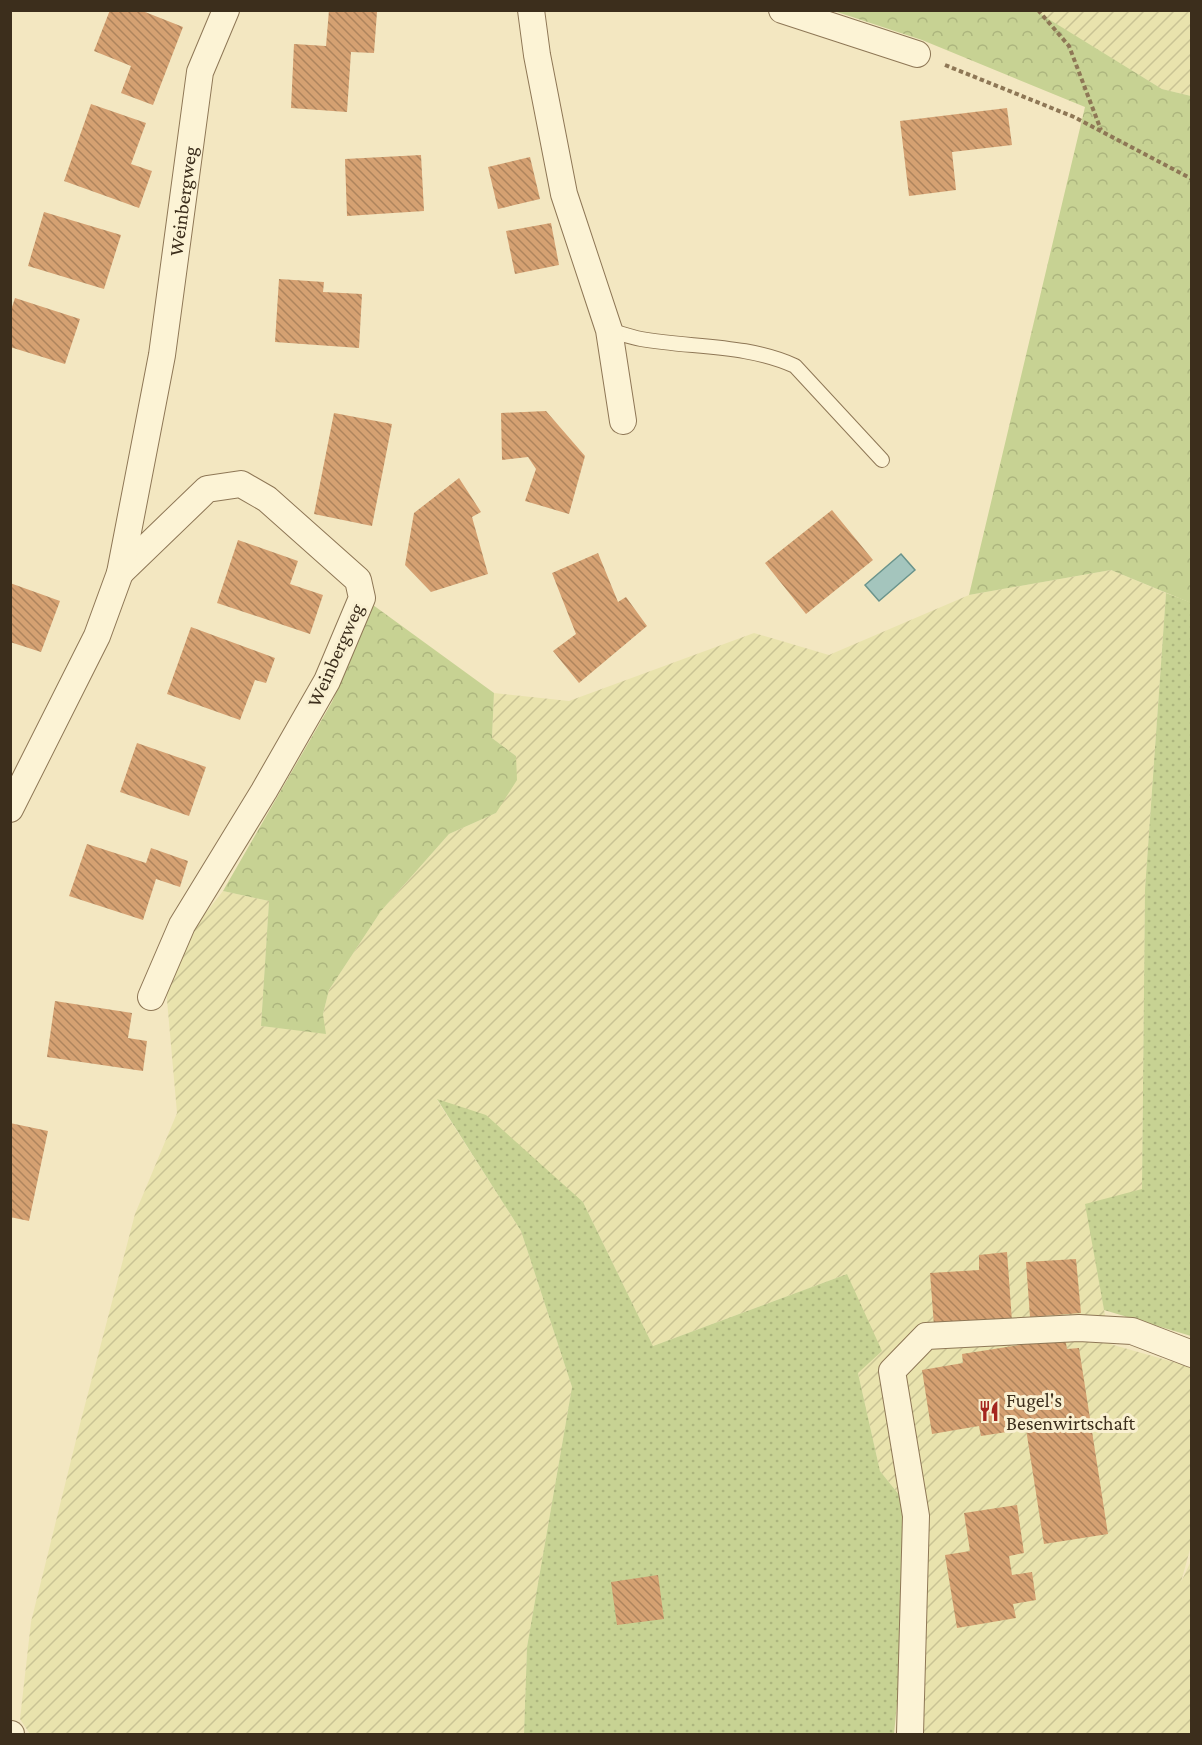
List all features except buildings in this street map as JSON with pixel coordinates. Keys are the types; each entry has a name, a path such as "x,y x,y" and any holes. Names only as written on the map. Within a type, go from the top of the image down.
{"street":[{"name":"Weinbergweg","path":"10,809 97,636 120,573 162,355 200,72 226,10"},
{"path":"531,10 537,55 564,194 609,330 623,421"},
{"path":"782,10 917,54"},
{"name":"Weinbergweg","path":"120,573 207,489 241,484 267,499 358,580 362,598 327,681 264,791 182,925 151,998"},
{"path":"910,1734 916,1516 892,1371 926,1336 1079,1328 1132,1331 1191,1354"}],"lane":[{"path":"609,330 640,339 744,350 776,357 795,366 882,460"}],"path":[{"path":"1038,10 1069,46 1102,132"},
{"path":"917,54 1074,117 1191,179"}],"shaded area":[{"path":"1040,11 1191,11 1191,96 1162,89 1041,15"},
{"path":"1111,570 1166,593 1145,889 1142,1190 1086,1205 1110,1344 1191,1367 1191,1546 1181,1582 1191,1561 1191,1734 910,1734 916,1516 880,1471 858,1373 847,1274 653,1346 583,1202 437,1100 521,1231 572,1387 527,1647 524,1734 30,1734 20,1719 31,1622 135,1214 177,1113 164,966 223,891 269,901 261,1026 325,1033 323,1014 329,990 381,911 449,834 496,813 516,756 492,738 494,693 569,701 754,633 829,655 969,595"}],"green space":[{"path":"834,11 1040,11 1042,15 1162,89 1191,96 1191,603 1111,570 969,595 1085,107 922,40"},
{"path":"1166,593 1192,603 1191,1336 1104,1310 1085,1204 1142,1189 1145,889"},
{"path":"373,605 494,693 492,738 516,756 517,780 496,813 449,834 381,911 329,990 323,1014 326,1034 261,1026 269,901 223,891 332,702"},
{"path":"437,1099 486,1115 583,1202 653,1346 847,1274 882,1351 858,1373 880,1471 916,1516 894,1734 524,1734 527,1647 572,1387 521,1231"}],"water":[{"path":"901,554 915,570 879,601 865,585"}],"place":[{"name":"Fugel's Besenwirtschaft","path":"989,1411"}]}
